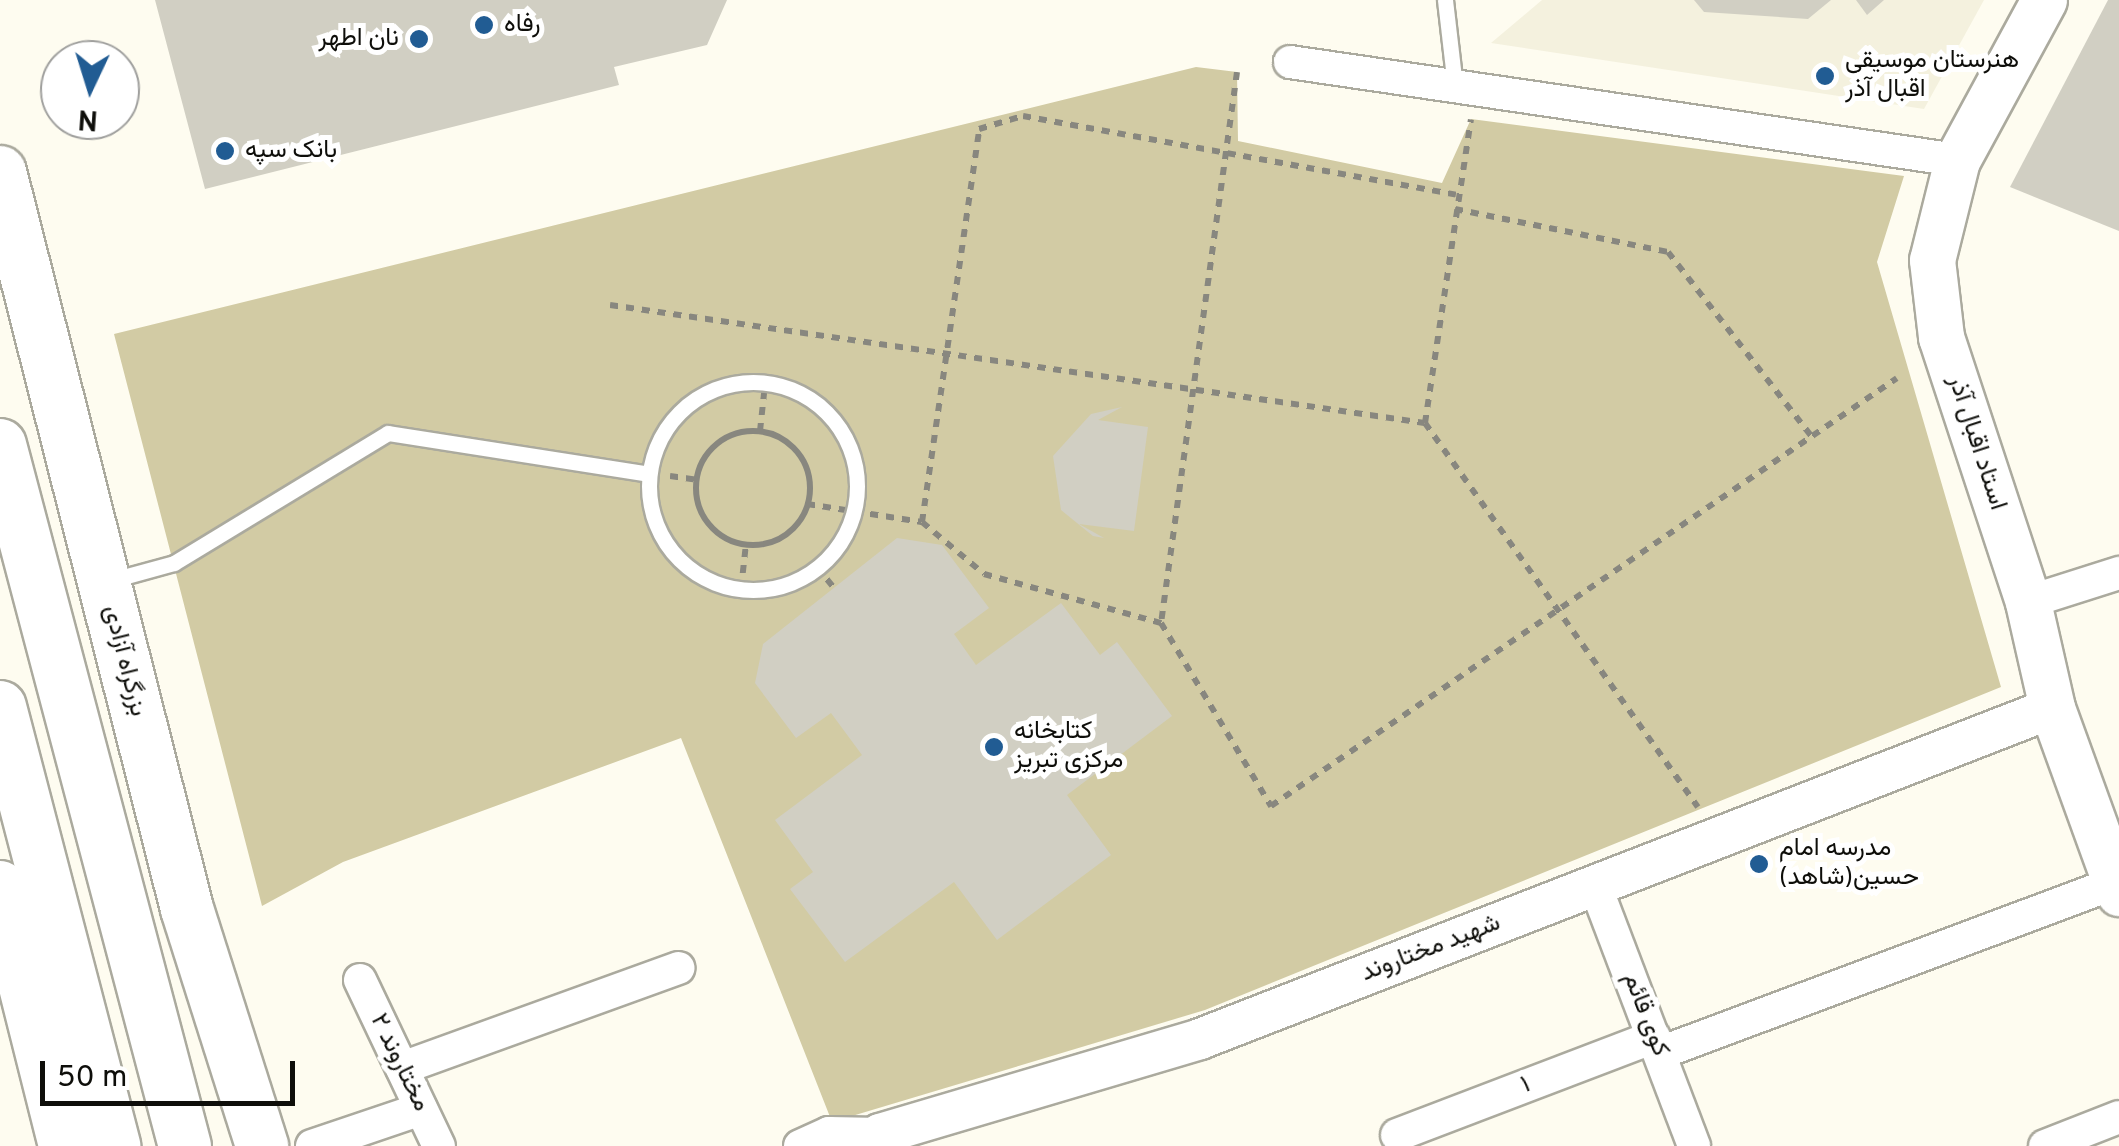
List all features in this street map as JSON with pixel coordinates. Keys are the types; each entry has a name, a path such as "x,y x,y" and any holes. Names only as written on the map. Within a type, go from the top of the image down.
{"highway":[{"name":"بزرگراه آزادی","path":"0,172 187,909 254,1128"},
{"path":"0,445 185,1146"},
{"path":"0,708 114,1146"},
{"path":"0,887 16,981 65,1146"},
{"path":"159,1044 187,909"},
{"path":"16,981 91,1054"},
{"path":"159,1044 254,1128"},
{"path":"73,1146 91,1054"}],"main road":[{"name":"استاد اقبال آذر","path":"2044,0 1958,160 1932,260 1942,337 2028,602 2052,708 2107,822 2117,888"}],"street":[{"path":"1290,62 1958,160"},
{"path":"2028,602 2119,573"},
{"name":"شهید مختاروند","path":"800,1146 829,1132 883,1140 1200,1039 2052,708"},
{"name":"کوی قائم","path":"1595,885 1694,1146"},
{"name":"۱","path":"1398,1135 2117,888"},
{"path":"402,1068 680,968"},
{"name":"مختاروند ۲","path":"360,980 440,1146"},
{"path":"312,1146 421,1108"},
{"path":"2045,1146 2119,1117"}],"lane":[{"path":"1445,0 1455,86"},
{"path":"765,384 811,399 836,423 853,455 854,512 818,567 778,588 741,589 684,565 662,539 649,474 680,411 708,392 765,384"},
{"path":"104,582 174,564 388,433 649,474"}],"path":[{"path":"1236,72 1189,389 1161,623 1271,806 1897,378"},
{"path":"922,522 942,354 979,129 1024,116 1456,195"},
{"path":"1471,119 1456,195 1425,423 1716,838"},
{"path":"1454,209 1668,252 1812,437"},
{"path":"610,306 1425,423"},
{"path":"760,431 765,384"},
{"path":"760,431 804,462 807,504 778,539 746,544 708,524 696,488 709,451 760,431"},
{"path":"807,504 922,522 984,574 1161,623"},
{"path":"741,589 746,544"},
{"path":"818,567 834,588"}],"shaded area":[{"name":"هنرستان موسیقی اقبال آذر","path":"1542,0 1984,0 1924,109 1491,43"},
{"path":"1196,67 1237,72 1238,141 1442,183 1471,119 1904,176 1877,262 2001,687 1205,1010 832,1122 681,738 343,862 262,906 114,334"}],"building":[{"path":"155,0 727,0 707,45 614,67 619,85 205,189"},
{"path":"1694,0 1831,0 1808,19 1704,12"},
{"path":"1856,0 1884,0 1867,15"},
{"path":"2108,0 2119,0 2119,231 2010,187"},
{"path":"1122,407 1098,420 1148,427 1134,531 1079,524 1104,538 1093,536 1061,510 1053,456 1091,414"},
{"name":"کتابخانه مرکزى تبریز","path":"897,538 942,545 989,608 954,634 976,665 1061,603 1100,655 1117,642 1172,716 1067,795 1111,855 997,940 954,882 845,962 790,889 813,872 775,820 862,755 831,713 796,738 755,683 763,644"}],"place":[{"name":"رفاه","path":"484,25"},
{"name":"نان اطهر","path":"419,39"},
{"name":"هنرستان موسیقی اقبال آذر","path":"1825,76"},
{"name":"بانک سپه","path":"225,151"},
{"name":"کتابخانه مرکزى تبریز","path":"994,747"},
{"name":"مدرسه امام حسین(شاهد)","path":"1759,864"}]}
